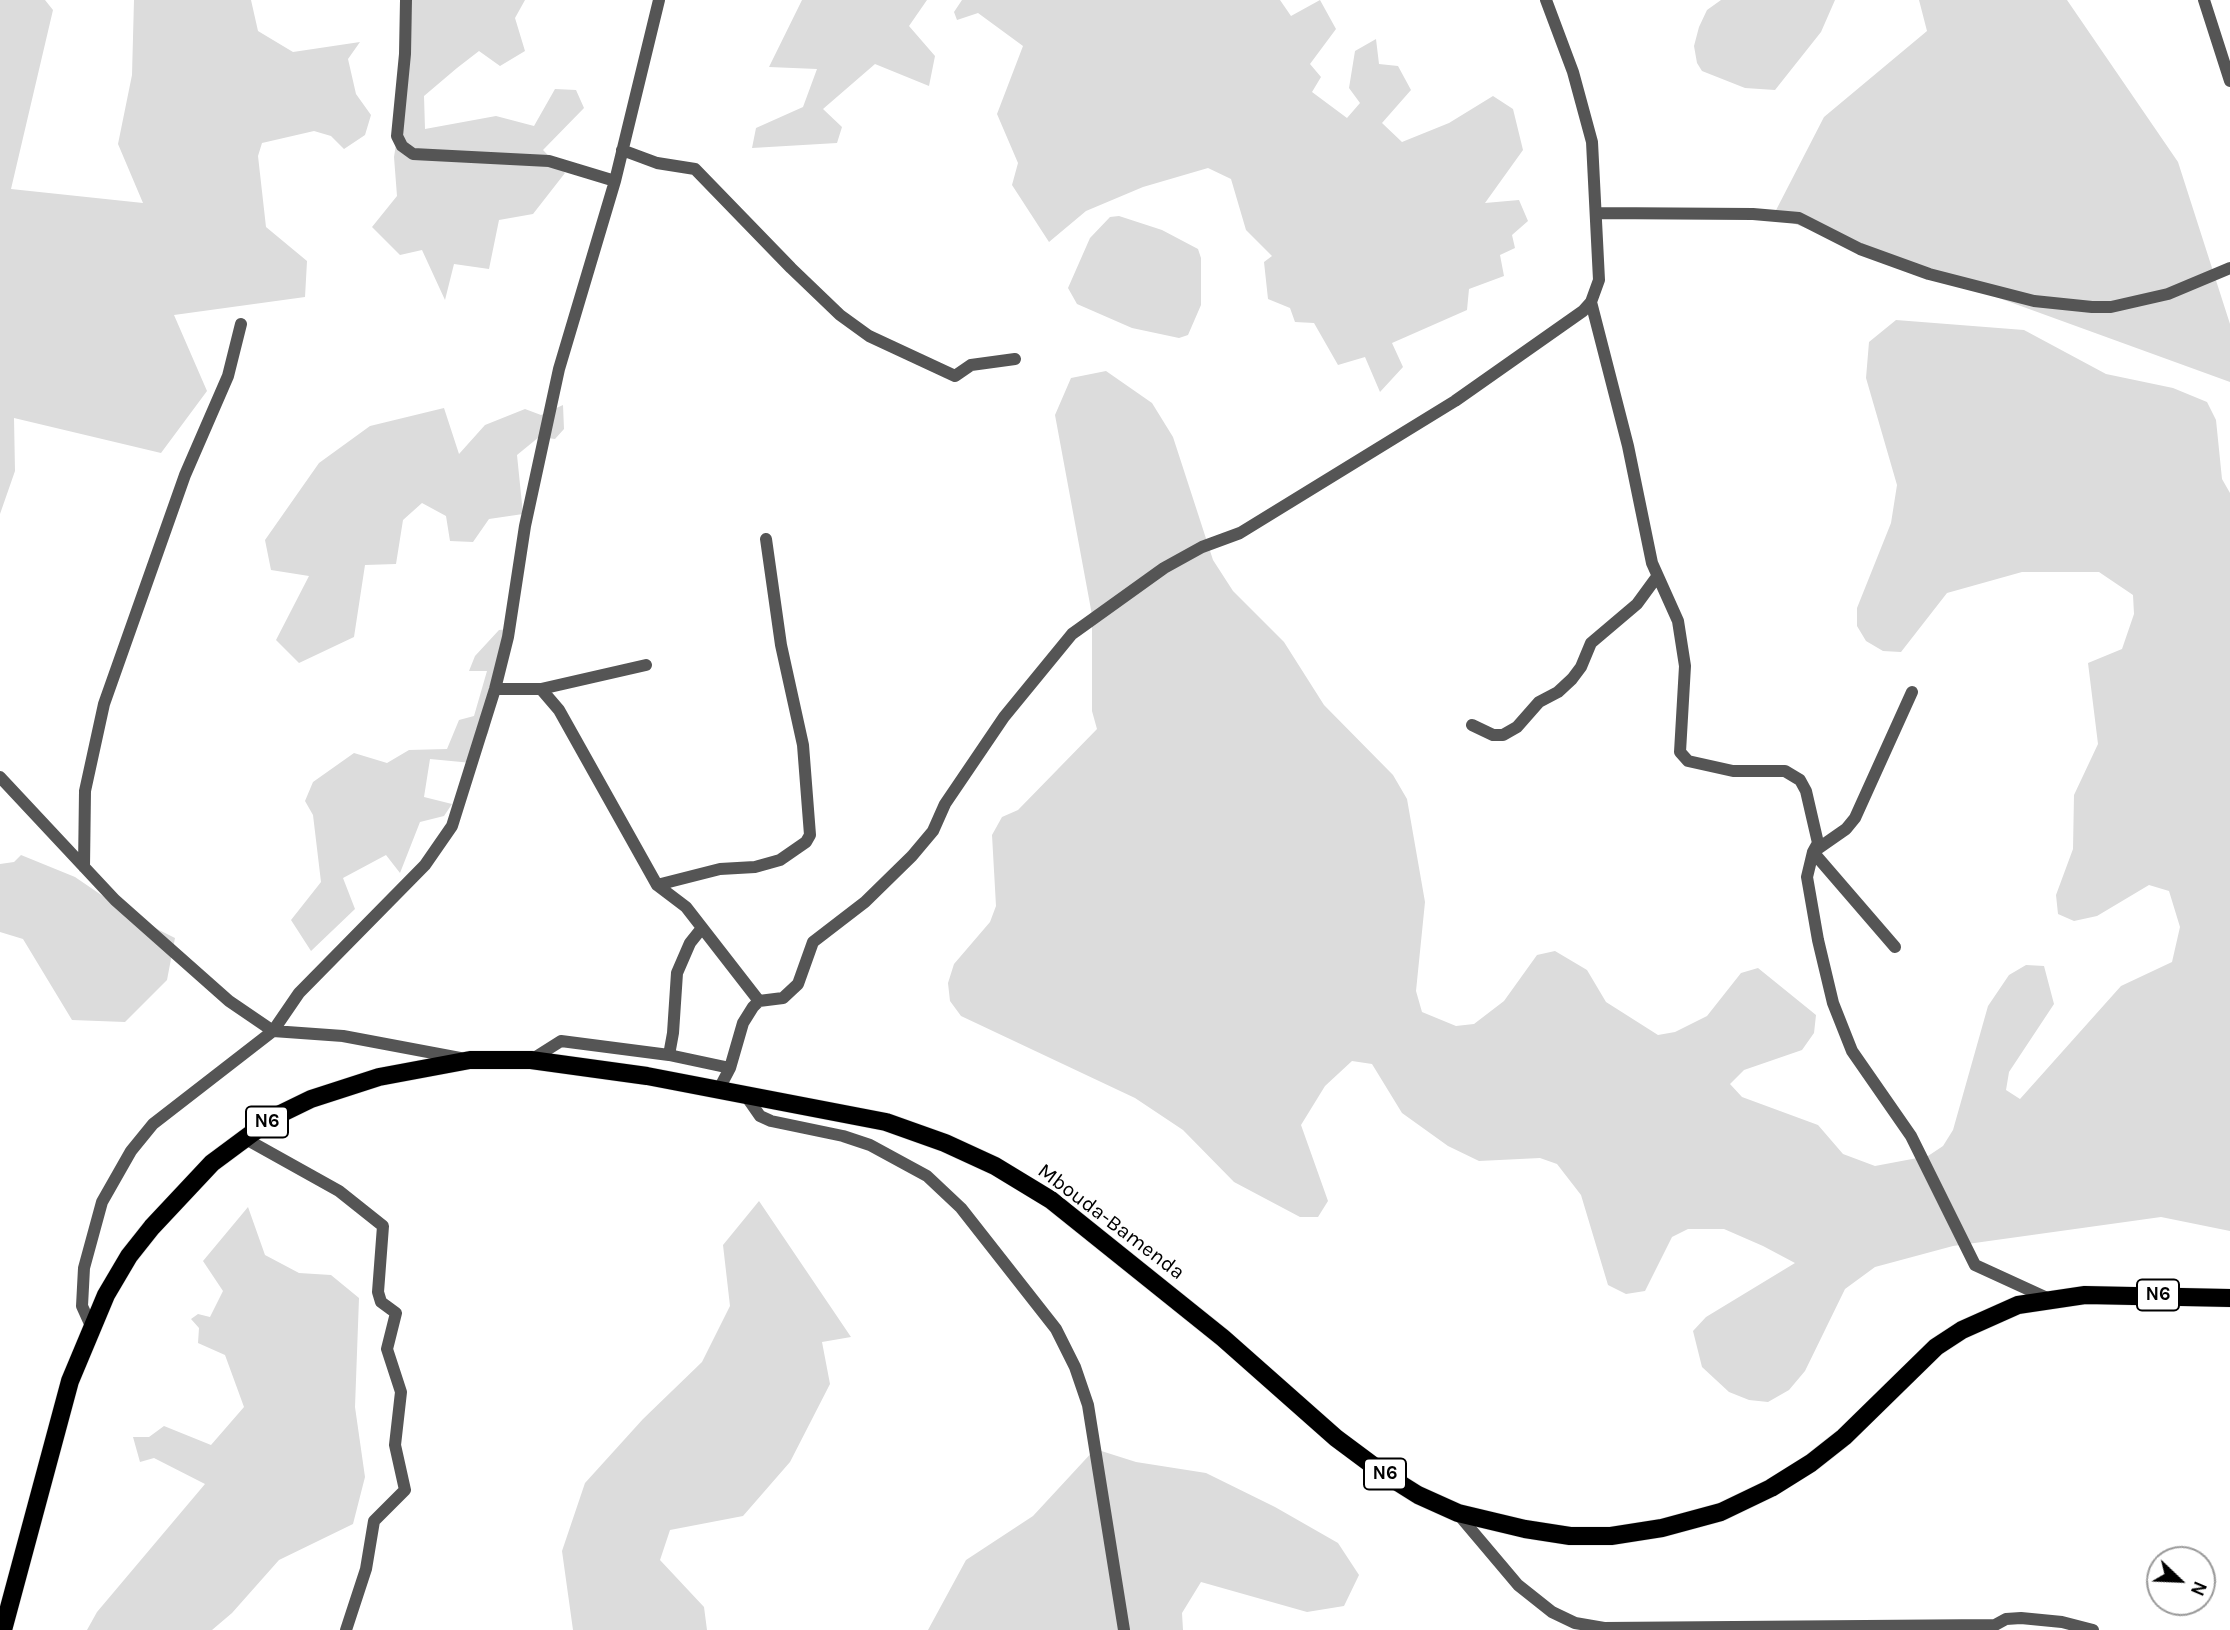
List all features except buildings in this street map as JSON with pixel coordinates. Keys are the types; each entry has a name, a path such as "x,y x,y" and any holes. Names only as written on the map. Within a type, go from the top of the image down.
{"highway":[{"name":"Mbouda-Bamenda","path":"3,1630 70,1381 91,1326 129,1256 152,1227 212,1163 274,1117 311,1099 379,1077 470,1060 530,1060 606,1069 744,1093 886,1122 945,1143 995,1166 1051,1200 1136,1267 1346,1445 1418,1495 1458,1513 1525,1530 1570,1536 1611,1536 1662,1528 1721,1512 1771,1488 1811,1463 1844,1437 1917,1363 1954,1335 1992,1315 2047,1298 2129,1294 2230,1298"}],"street":[{"path":"406,0 405,54 397,136 402,146 413,154 549,161 615,181"},
{"path":"91,1326 82,1307 84,1268 102,1202 114,1177 153,1124 273,1031 299,993 407,884 441,844 459,809 508,637 519,557 559,369 615,181 659,0"},
{"path":"719,1089 730,1068 743,1023 759,1001 783,998 803,974 813,942 865,902 912,856 933,831 945,804 1004,717 1072,634 1164,568 1202,547 1240,533 1455,401 1583,311 1591,302 1599,280 1588,120 1546,0"},
{"path":"2204,0 2230,81"},
{"path":"622,150 657,163 695,169 791,268 841,315 869,336 954,376 971,365 1015,359"},
{"path":"1596,213 1753,214 1799,218 1860,249 1929,274 2034,301 2092,307 2111,307 2168,294 2230,268"},
{"path":"1591,302 1628,446 1656,578 1678,621 1685,666 1680,752 1682,757 1733,771 1771,770 1792,774 1806,790 1818,843 1807,877 1818,940 1833,1003 1852,1051 1911,1136 1975,1265 2003,1281 2047,1298"},
{"path":"84,867 85,791 104,704 185,475 228,376 241,324"},
{"path":"657,885 720,869 755,867 780,860 806,842 810,835 803,746 780,645 766,539"},
{"path":"1472,725 1493,735 1503,735 1517,727 1539,702 1558,692 1572,679 1581,667 1591,643 1637,604 1656,578"},
{"path":"495,689 541,689 646,665"},
{"path":"541,689 559,710 657,885 686,907 759,1001"},
{"path":"1813,852 1846,829 1855,818 1912,692"},
{"path":"0,777 115,900 229,1001 273,1031 343,1036 470,1060"},
{"path":"1813,852 1895,947"},
{"path":"668,1055 673,1033 677,973 690,943 702,928"},
{"path":"530,1060 561,1041 668,1055 730,1068"},
{"path":"744,1093 760,1115 771,1121 870,1144 927,1176 961,1208 1056,1329 1071,1357 1088,1405 1124,1630"},
{"path":"244,1138 339,1191 383,1226 378,1297 396,1313 387,1349 401,1392 395,1445 405,1490 374,1521 366,1569 346,1630"},
{"path":"1458,1513 1518,1585 1552,1612 1575,1623 1604,1628 1995,1627 2006,1619 2021,1618 2062,1622 2093,1630"}],"shaded area":[{"path":"0,0 45,0 53,10 11,189 143,203 118,144 132,75 134,0 251,0 258,31 293,52 360,42 348,59 356,94 371,115 365,135 344,149 331,136 314,131 262,143 258,156 266,227 307,261 305,297 174,315 207,391 161,453 14,418 15,471 0,514"},
{"path":"412,0 525,0 515,18 525,51 500,66 479,51 457,68 424,96 425,129 496,116 534,126 555,89 576,90 584,108 543,150 565,173 533,214 499,220 489,269 454,264 445,300 422,250 400,255 372,227 397,196 394,157 409,60"},
{"path":"802,0 927,0 909,26 935,56 929,86 875,64 823,109 842,127 837,143 752,148 756,128 803,107 817,69 769,67"},
{"path":"962,0 1280,0 1291,16 1320,0 1336,29 1310,64 1321,77 1312,92 1347,118 1360,103 1349,88 1355,51 1376,39 1379,64 1398,66 1411,90 1382,123 1402,142 1449,123 1493,96 1513,109 1523,150 1485,203 1519,200 1528,221 1512,235 1515,248 1500,255 1504,276 1469,289 1467,310 1392,343 1403,367 1380,392 1365,357 1338,365 1314,323 1295,322 1290,308 1268,299 1264,262 1272,256 1246,230 1231,179 1208,168 1143,187 1086,211 1049,242 1012,185 1018,163 997,114 1023,46 978,13 957,20 954,12"},
{"path":"1721,0 1835,0 1821,32 1775,90 1745,88 1702,71 1697,63 1694,46 1699,27 1707,10"},
{"path":"1919,0 2067,0 2178,162 2230,324 2230,382 1773,216 1824,117 1927,31"},
{"path":"1119,216 1162,230 1198,249 1201,258 1201,305 1188,335 1179,338 1132,328 1077,304 1068,288 1090,238 1110,217"},
{"path":"1896,320 2024,330 2106,374 2173,388 2207,402 2216,420 2222,479 2230,493 2230,1231 2161,1217 1953,1246 1875,1267 1845,1289 1805,1371 1789,1390 1768,1402 1749,1400 1729,1392 1702,1367 1693,1331 1706,1317 1795,1263 1763,1246 1724,1229 1688,1229 1672,1237 1645,1291 1626,1294 1608,1285 1581,1195 1557,1164 1540,1158 1479,1161 1448,1146 1402,1113 1372,1064 1352,1061 1325,1086 1301,1125 1328,1201 1318,1217 1300,1217 1234,1182 1183,1130 1135,1098 961,1016 950,1001 948,983 954,964 990,922 996,906 992,835 1002,817 1018,810 1097,729 1092,711 1092,615 1055,415 1071,378 1106,371 1152,403 1173,437 1213,560 1233,591 1284,642 1324,705 1393,775 1407,799 1425,902 1416,991 1422,1012 1456,1026 1474,1024 1504,1001 1537,955 1555,951 1587,970 1606,1002 1658,1035 1675,1032 1707,1016 1741,973 1758,968 1816,1015 1814,1033 1802,1050 1744,1070 1730,1084 1742,1097 1818,1125 1843,1154 1875,1166 1928,1156 1943,1146 1953,1130 1988,1006 2009,975 2026,965 2044,966 2054,1004 2009,1072 2006,1090 2020,1099 2121,986 2172,962 2180,927 2169,891 2149,885 2097,916 2074,921 2058,914 2056,895 2073,849 2074,795 2098,744 2088,663 2122,649 2134,614 2133,595 2099,572 2022,572 1947,593 1901,652 1883,651 1866,641 1857,626 1857,608 1891,523 1897,485 1866,378 1869,342"},
{"path":"563,405 564,429 555,439 539,437 517,455 523,514 489,519 473,542 450,541 446,516 422,503 403,520 396,564 365,565 354,637 299,663 276,640 309,576 271,570 265,540 319,463 370,426 444,408 459,454 485,425 525,409 541,415"},
{"path":"512,629 488,733 472,763 430,759 424,797 452,804 444,816 420,822 400,873 386,855 343,878 355,909 311,951 291,920 321,882 313,815 305,801 313,782 354,753 387,763 409,750 447,749 459,720 474,716 487,671 469,671 475,656 499,630"},
{"path":"21,855 75,877 135,918 175,938 167,980 125,1022 72,1020 23,939 0,932 0,864 14,862"},
{"path":"759,1201 851,1337 822,1342 830,1384 790,1462 743,1516 670,1530 660,1560 704,1607 707,1630 573,1630 562,1551 585,1483 643,1419 702,1362 730,1306 723,1245"},
{"path":"248,1207 265,1255 299,1273 331,1275 359,1298 355,1407 365,1477 353,1524 279,1560 232,1613 212,1630 87,1630 97,1612 205,1484 154,1458 140,1462 133,1437 149,1437 164,1426 211,1445 244,1407 225,1355 198,1343 199,1328 191,1319 198,1314 210,1317 223,1291 203,1261"},
{"path":"1095,1449 1136,1462 1206,1473 1275,1507 1338,1543 1359,1575 1344,1606 1307,1612 1201,1582 1182,1613 1183,1630 928,1630 966,1560 1033,1516"}]}
